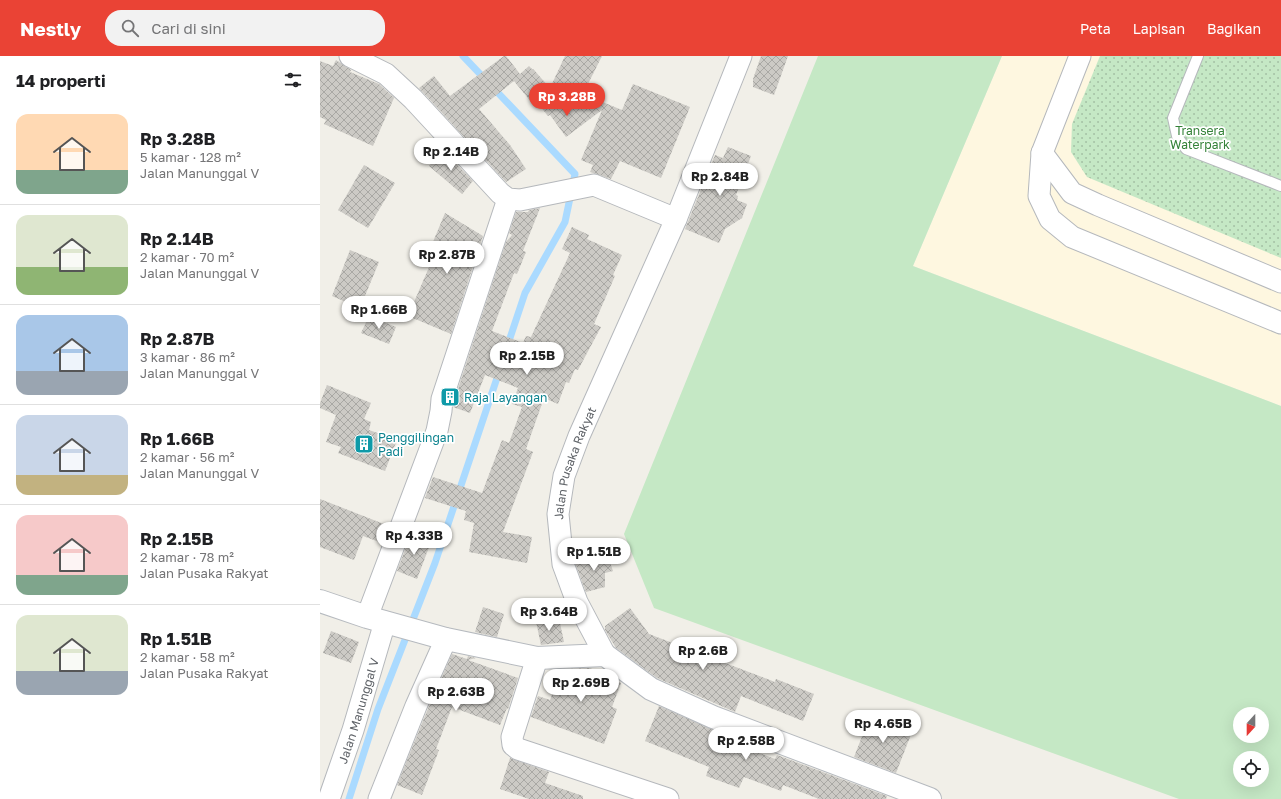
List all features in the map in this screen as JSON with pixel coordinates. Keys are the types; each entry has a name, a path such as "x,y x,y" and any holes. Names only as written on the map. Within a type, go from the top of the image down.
{"street":[{"path":"350,56 386,74 413,99 500,193 508,199 520,200 594,185 676,218"},
{"name":"Jalan Pusaka Rakyat","path":"741,56 676,218 579,436 564,476 558,514 563,564 577,602 605,655 651,689 712,717 930,799"},
{"path":"1080,56 1042,153 1038,196 1050,219 1072,237 1281,323"},
{"path":"1042,153 1072,193 1281,282"},
{"name":"Jalan Manunggal V","path":"329,799 353,730 382,622 437,431 442,399 508,199"},
{"path":"320,601 382,622 441,638 537,658 605,655"},
{"path":"379,799 441,638"},
{"path":"537,658 512,737 513,745 518,750 668,799"}],"lane":[{"path":"1198,56 1173,118 1177,136 1186,149 1281,186"}],"shaded area":[{"path":"1002,56 1281,56 1281,406 913,266"}],"green space":[{"path":"818,56 1002,56 913,266 1281,406 1281,799 1179,799 654,608 624,534"},
{"name":"Transera Waterpark","path":"1100,56 1281,56 1281,258 1087,177 1071,152 1072,124"}],"building":[{"path":"506,56 520,74 529,66 550,88 565,56 602,56 583,94 622,110 633,84 690,107 661,178 620,161 611,179 590,172 593,165 581,160 602,110 566,137 550,115 548,116 540,106 536,108 514,81 479,109 510,145 526,169 506,182 419,88 434,76 450,96"},
{"path":"761,56 788,56 774,95 753,87 753,79"},
{"path":"336,60 351,70 350,72 379,84 394,98 373,146 324,124 326,120 320,117 320,61 333,66"},
{"path":"728,147 751,156 736,195 738,196 737,200 747,204 742,218 725,229 719,243 685,229 715,155 723,158"},
{"path":"443,150 473,181 462,194 429,166"},
{"path":"364,165 395,183 368,228 338,210"},
{"path":"540,208 523,251 526,252 517,274 514,273 492,331 523,343 526,336 531,337 570,253 562,249 572,227 589,235 587,239 622,255 613,275 615,276 594,324 601,327 578,370 575,369 569,383 566,382 558,404 544,398 526,449 533,452 503,532 532,537 527,563 469,552 474,523 464,520 466,511 425,498 433,477 482,493 502,440 509,443 522,407 512,404 518,388 485,375 470,413 453,407 506,242 512,235 509,233 516,212 528,212 529,210"},
{"path":"445,213 483,236 451,334 408,316 436,251 430,249"},
{"path":"350,250 379,262 360,308 332,296"},
{"path":"369,316 396,327 389,344 361,333"},
{"name":"Penggilingan Padi","path":"327,385 371,403 364,419 371,422 369,430 397,440 385,471 338,453 341,447 326,442 336,415 320,408 320,403"},
{"path":"320,499 389,526 382,543 363,536 354,560 320,547"},
{"path":"411,534 431,542 417,579 397,571"},
{"path":"607,553 613,571 605,573 605,587 586,592 575,563"},
{"path":"483,607 504,614 497,637 475,632"},
{"path":"630,608 649,634 775,682 776,679 814,694 803,721 741,696 735,712 657,678 616,648 605,630 605,626"},
{"path":"535,617 560,623 564,642 541,645"},
{"path":"331,631 359,642 351,663 323,653"},
{"path":"452,654 467,659 468,656 476,658 468,660 518,678 508,709 507,708 500,725 452,707 436,749 439,750 422,795 397,785"},
{"path":"590,668 615,678 621,683 612,707 617,709 604,744 531,717 538,696 550,700 562,669"},
{"path":"659,706 726,735 725,740 775,759 777,755 887,796 886,799 819,799 783,785 781,791 744,777 739,788 706,776 709,767 645,741"},
{"path":"870,716 912,732 896,773 854,757"},
{"path":"510,758 549,772 545,783 583,796 583,799 529,799 500,789"}],"waterway":[{"path":"463,56 575,174 565,222 525,293 507,347"},
{"path":"349,799 378,709 435,563 499,372"}],"place":[{"name":"Raja Layangan","path":"450,397"},
{"name":"Penggilingan Padi","path":"364,444"}]}
